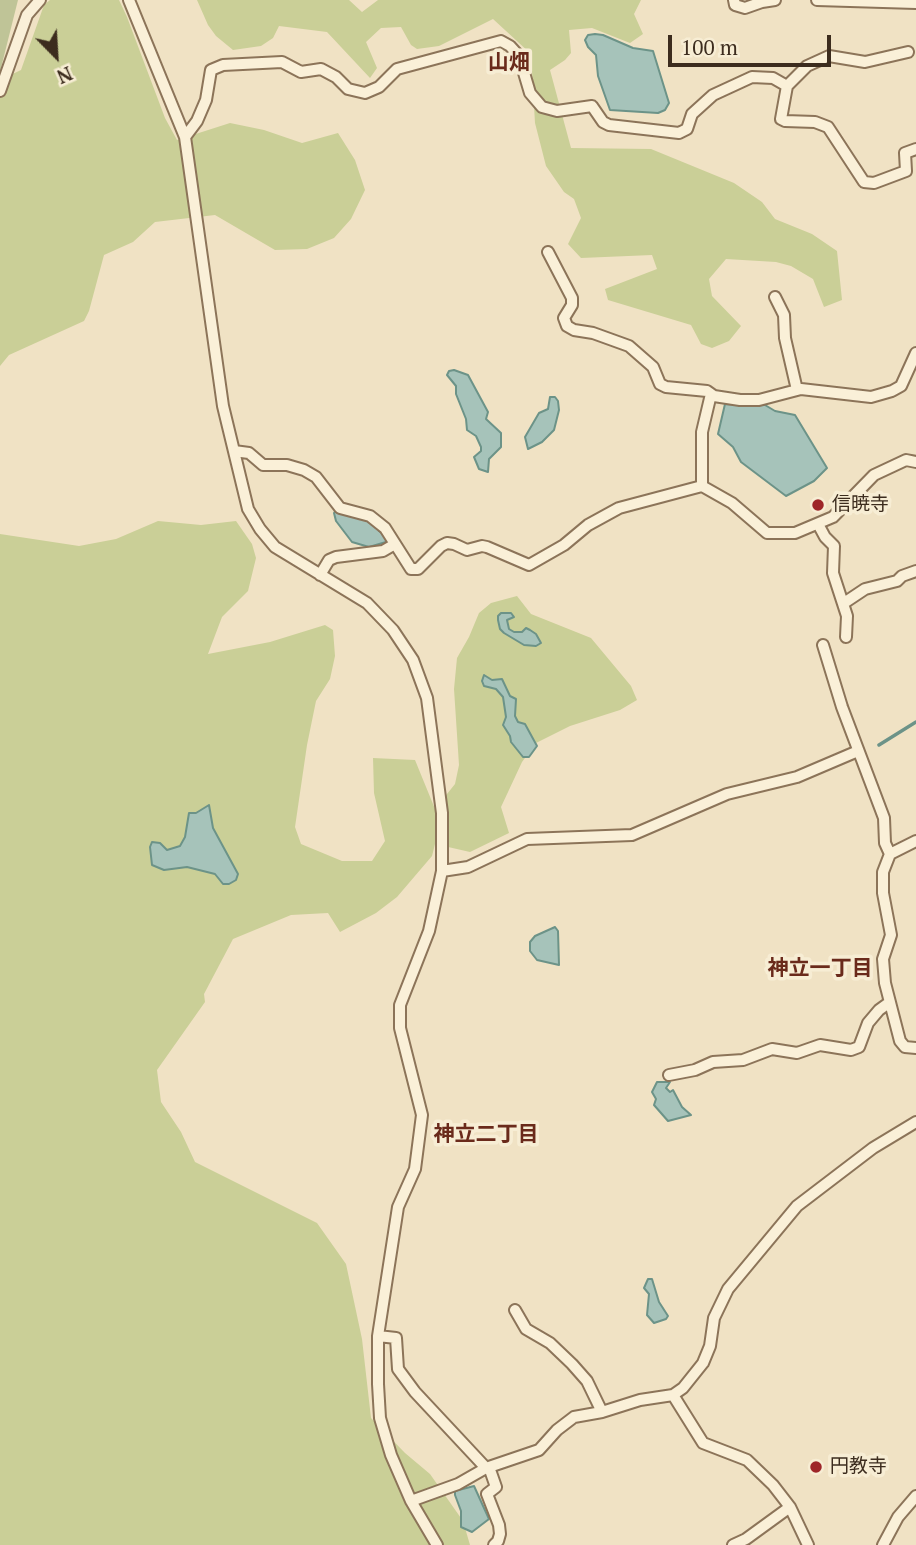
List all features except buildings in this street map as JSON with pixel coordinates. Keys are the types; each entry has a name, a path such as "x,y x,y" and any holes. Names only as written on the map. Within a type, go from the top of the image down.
{"street":[{"path":"130,0 185,136 221,393 248,509 275,547 367,603 393,630 413,660 427,698 442,813 442,871 429,931 400,1005 400,1028 422,1115 415,1169 398,1207 378,1336 380,1418 391,1455 411,1501 437,1545"},
{"path":"734,0 736,5 745,8 775,0"},
{"path":"817,0 916,3"},
{"path":"0,91 27,15 35,2"},
{"path":"185,136 197,121 206,100 211,69 223,65 282,62 301,72 321,69 336,77 348,89 365,93 379,87 397,69 501,41 519,56 530,93 542,107 557,111 592,106 603,122 609,125 679,133 687,129 692,114 713,96 752,77 774,78 787,86"},
{"path":"908,52 865,62 829,57 807,66 787,86 781,119 815,122 828,127 864,182 874,183 906,171 905,153 916,149"},
{"path":"548,252 572,298 572,305 564,318 567,326 629,346 653,367 660,384 666,387 707,391 740,400 759,401 797,390 871,397 901,386 916,353"},
{"path":"775,297 783,315 785,338 797,390"},
{"path":"702,486 702,432 711,394"},
{"path":"234,451 249,453 263,466 287,465 316,477 340,508 370,516 385,528 411,569 418,569 447,543 467,550 482,546 529,565 565,545 588,526 619,508 702,486 732,503 767,533 795,533 833,517 874,475 906,460 916,462"},
{"path":"818,524 834,547 832,573 848,616 846,638"},
{"path":"320,575 329,560 336,557 383,551 395,544"},
{"path":"844,603 865,589 897,581 916,571"},
{"path":"823,645 858,751 884,818 885,844 890,854"},
{"path":"442,871 468,867 527,839 632,835 727,794 797,777 858,751"},
{"path":"916,841 890,854 883,872 883,893 891,935 883,960 885,983 900,1041 911,1047 916,1058"},
{"path":"669,1075 695,1070 713,1062 743,1060 772,1049 797,1053 820,1045 851,1050 859,1047 868,1023 878,1010 890,1002"},
{"path":"411,1501 458,1485 488,1467 539,1450 556,1430 574,1417 602,1412 640,1400 673,1395 692,1378 703,1363 710,1346 714,1318 728,1289 797,1206 873,1147 916,1122"},
{"path":"515,1310 526,1329 560,1350 587,1381 602,1412"},
{"path":"378,1336 396,1338 398,1369 415,1392 488,1467 496,1488 487,1493 499,1525 498,1541 494,1545"},
{"path":"673,1395 703,1443 747,1460 773,1485 790,1507 808,1545"},
{"path":"883,1545 898,1517 916,1496"},
{"path":"733,1545 746,1539 790,1507"}],"green space":[{"path":"0,0 18,0 0,72"},
{"path":"50,0 119,0 165,118 177,140 230,123 264,130 302,143 338,133 355,160 365,190 351,219 334,238 307,249 275,250 215,215 155,222 133,242 104,255 84,321 9,355 0,366 0,80 21,70 44,5"},
{"path":"197,0 349,0 362,12 378,0 641,0 634,14 643,34 630,43 592,28 569,30 571,53 550,70 571,148 651,149 734,183 762,202 775,219 812,234 837,251 842,300 824,307 813,279 791,266 776,262 726,259 709,279 712,296 741,326 729,341 712,348 701,344 691,325 608,300 605,289 657,269 652,255 581,258 568,244 581,218 574,199 564,192 546,166 535,123 531,54 493,19 439,46 417,49 411,45 401,27 381,28 366,42 377,68 370,78 327,32 279,26 273,38 261,46 233,50 216,36 208,25"},
{"path":"158,521 201,525 236,521 252,544 256,558 248,591 222,617 208,654 270,642 325,625 333,630 335,656 330,679 316,701 295,827 301,844 342,861 372,861 385,841 374,793 373,758 415,760 435,809 455,784 459,765 454,689 457,658 479,613 491,603 517,596 531,614 591,638 631,686 637,700 620,710 570,726 536,743 522,762 501,807 509,833 470,852 435,844 432,856 397,897 376,913 340,932 328,913 291,915 233,939 204,994 205,1002 157,1070 161,1102 181,1132 195,1162 317,1223 346,1264 362,1339 371,1418 430,1474 463,1521 470,1545 0,1545 0,534 79,546 116,539"}],"water":[{"path":"595,34 633,48 653,51 669,103 665,110 658,113 610,110 598,76 596,55 585,40 588,35"},
{"path":"454,370 468,375 488,412 486,419 501,433 501,447 489,459 488,472 479,469 474,457 481,451 481,447 476,436 467,430 456,386 447,375"},
{"path":"550,397 555,397 558,401 559,410 554,430 542,442 528,449 525,437 539,413 548,409"},
{"path":"725,404 765,405 775,411 795,415 827,468 814,481 786,496 741,462 733,447 718,434"},
{"path":"336,510 360,515 379,528 387,537 386,542 369,547 352,542 336,521"},
{"path":"501,613 511,613 514,617 507,620 509,629 522,632 526,628 536,634 541,643 536,646 524,645 504,633 498,620"},
{"path":"484,675 492,680 502,679 510,696 516,699 515,716 518,722 525,724 537,746 529,757 523,757 511,742 503,725 506,717 503,697 496,689 484,686"},
{"path":"209,805 213,828 238,874 236,880 223,884 215,874 187,867 164,870 152,865 152,842 160,843 167,850 180,846 185,837 189,813 196,813"},
{"path":"555,927 558,931 559,965 537,960 530,951 530,942 535,936"},
{"path":"657,1082 670,1082 666,1088 670,1092 673,1090 682,1107 691,1115 668,1121 654,1105 656,1099 652,1092"},
{"path":"648,1279 652,1279 659,1302 668,1316 654,1323 647,1315 649,1294 644,1288"},
{"path":"474,1486 489,1519 472,1532 461,1527 461,1511 455,1491"}],"waterway":[{"path":"879,745 916,722"}],"place":[{"name":"信暁寺","path":"818,505"},
{"name":"円教寺","path":"816,1467"}],"district":[{"name":"山畑","path":"509,63"},
{"name":"神立一丁目","path":"820,969"},
{"name":"神立二丁目","path":"486,1135"}]}
